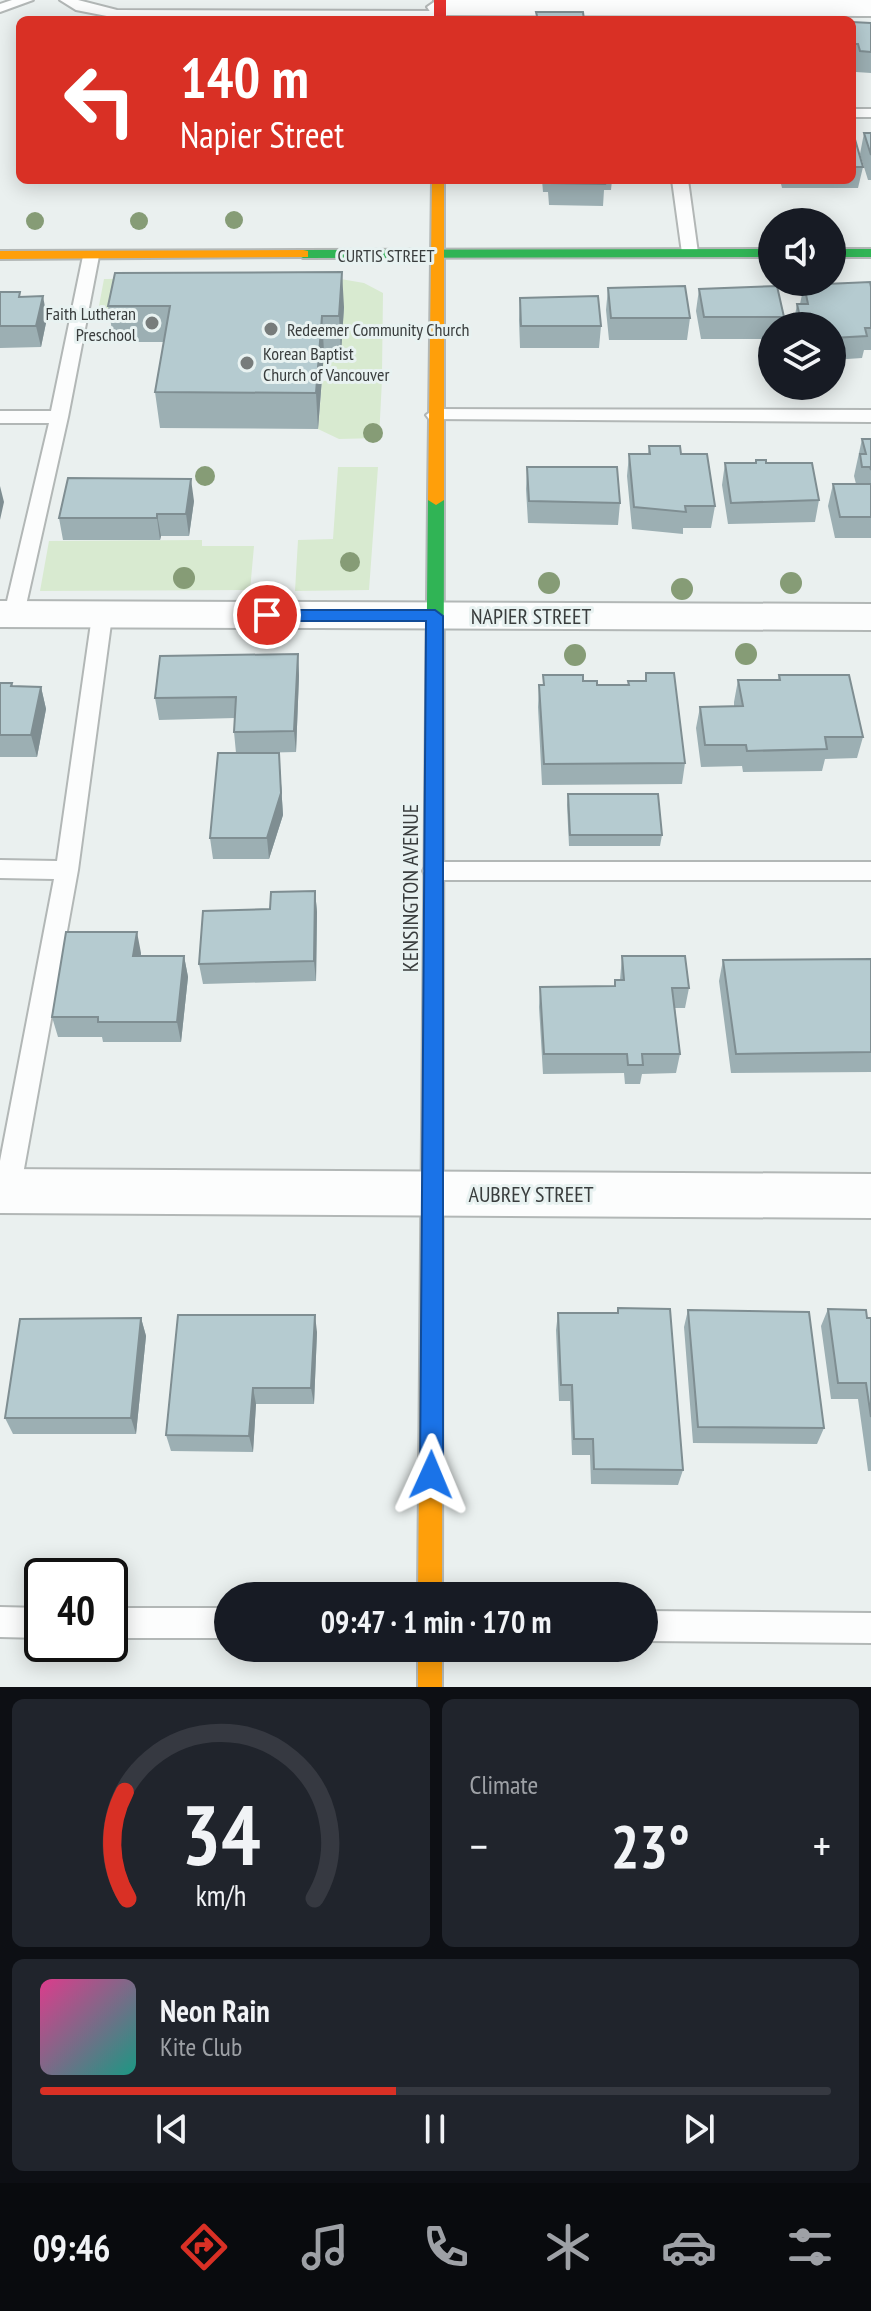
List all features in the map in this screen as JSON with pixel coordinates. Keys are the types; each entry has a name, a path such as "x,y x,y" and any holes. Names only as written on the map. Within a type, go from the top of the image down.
{"street":[{"path":"440,10 871,8"},
{"name":"KENSINGTON AVENUE","path":"430,1582 438,184"},
{"name":"CURTIS STREET","path":"0,255 758,253"},
{"path":"846,253 871,253"},
{"name":"NAPIER STREET","path":"7,614 871,617"},
{"name":"AUBREY STREET","path":"4,1191 871,1196"},
{"path":"430,1662 430,1687"}],"lane":[{"path":"0,8 26,0"},
{"path":"67,0 81,7 117,14 440,10"},
{"path":"681,184 690,253"},
{"path":"7,614 59,417 91,256"},
{"path":"435,415 871,416"},
{"path":"0,417 59,417"},
{"path":"4,1191 67,870 102,616"},
{"path":"0,869 67,870"},
{"path":"434,871 871,871"},
{"path":"0,1622 24,1623"},
{"path":"128,1623 214,1623"},
{"path":"658,1626 871,1628"}],"green space":[{"path":"329,277 364,283 383,293 382,373 323,374 324,352 341,352 120,311 98,311 104,279"},
{"path":"382,380 379,438 339,439 318,429 322,381"},
{"path":"338,467 378,467 369,590 295,591 298,540 333,539"},
{"path":"202,540 202,546 254,546 250,590 40,591 49,541"}],"building":[{"path":"536,12 583,12 584,16 537,16"},
{"path":"856,22 871,23 871,52 860,51"},
{"path":"864,133 871,133 871,155"},
{"path":"856,143 863,167 856,167"},
{"name":"Korean Baptist Church of Vancouver","path":"342,272 339,316 322,316 316,393 155,392 170,306 108,306 115,273"},
{"path":"870,282 871,328 865,328 867,336 846,337 846,312 799,312 797,304 808,304 806,296 846,296 846,283"},
{"path":"685,286 690,318 611,318 608,288"},
{"path":"758,287 758,296 779,296 783,312 758,312 758,317 704,317 699,289"},
{"path":"0,292 20,292 19,297 43,296 36,326 0,326"},
{"path":"598,296 601,326 521,326 520,298"},
{"path":"862,439 871,439 871,470 870,467 862,467 860,454 866,454"},
{"path":"649,446 680,446 681,454 707,454 715,506 685,506 686,512 634,507 629,454 650,454"},
{"path":"756,460 766,460 766,463 812,463 819,500 731,503 725,463 756,463"},
{"path":"527,467 617,467 620,503 529,501"},
{"path":"68,478 191,479 186,514 157,514 157,518 59,518"},
{"path":"833,484 871,484 871,517 840,517"},
{"path":"298,654 294,731 234,732 236,697 155,698 160,656"},
{"path":"646,673 674,673 685,763 544,764 539,685 544,685 543,675 583,675 583,681 597,681 597,685 629,685 628,681 646,681"},
{"path":"779,675 849,675 863,737 825,737 827,749 747,751 746,745 705,745 700,707 743,706 738,680 780,680"},
{"path":"0,683 41,687 31,735 0,735"},
{"path":"218,753 279,753 281,793 267,838 210,838"},
{"path":"568,794 658,794 662,835 570,835"},
{"path":"315,891 314,961 199,964 203,911 270,909 271,892"},
{"path":"66,932 137,932 133,956 184,956 177,1022 98,1022 98,1017 52,1017"},
{"path":"622,956 685,956 689,988 672,988 680,1054 642,1054 643,1065 628,1065 627,1054 544,1054 540,987 615,986 615,980 624,980"},
{"path":"871,959 871,1052 736,1054 723,960"},
{"path":"618,1308 670,1309 683,1470 594,1469 593,1439 574,1439 572,1385 561,1385 558,1313 618,1313"},
{"path":"828,1309 866,1310 867,1318 871,1318 871,1417 866,1383 838,1383"},
{"path":"688,1310 809,1312 824,1428 698,1427"},
{"path":"178,1315 315,1315 311,1388 253,1388 249,1436 166,1435"},
{"path":"141,1318 131,1418 5,1418 20,1319"}],"traffic: fast":[{"path":"303,254 758,253"},
{"path":"846,253 871,253"},
{"path":"433,1014 436,500"}],"traffic: slow":[{"path":"436,500 438,184"},
{"path":"0,255 303,254"},
{"path":"430,1582 433,1014"},
{"path":"430,1662 430,1687"}],"traffic: jam":[{"path":"440,0 440,16"}],"place":[{"name":"Faith Lutheran Preschool","path":"152,323"},
{"name":"Redeemer Community Church","path":"271,329"},
{"name":"Korean Baptist Church of Vancouver","path":"247,363"}],"route":[{"path":"267,615 435,616 431,1475"}]}
